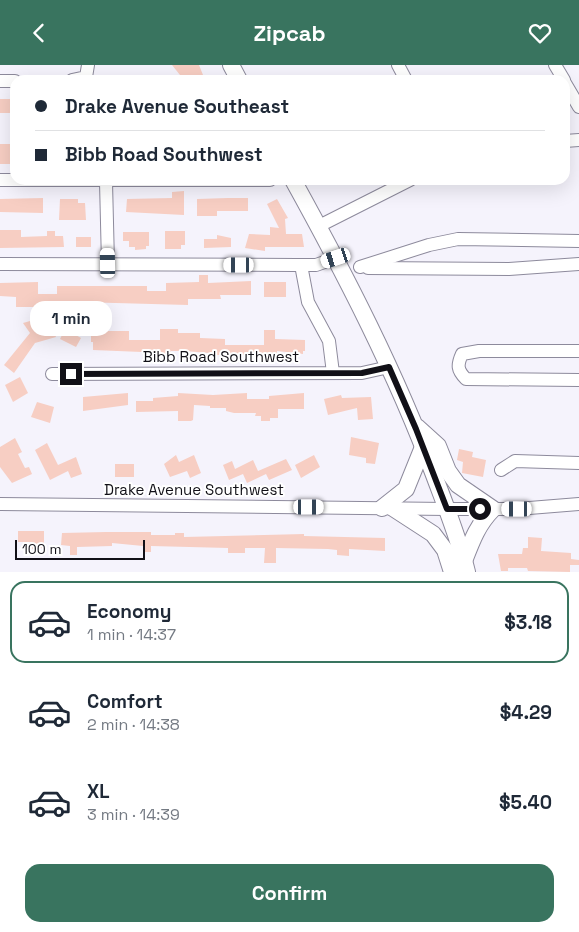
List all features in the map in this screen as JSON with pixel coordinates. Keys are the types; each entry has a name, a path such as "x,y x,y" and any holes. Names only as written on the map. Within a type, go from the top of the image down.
{"main road":[{"path":"296,185 336,258 389,367 424,447 466,566"},
{"path":"415,426 438,446 448,471 458,485 494,509 483,518 475,532 466,566"},
{"path":"424,447 406,489 388,508 433,534 445,549 452,572"}],"street":[{"path":"570,91 579,107"},
{"path":"106,185 108,263"},
{"path":"319,226 400,185"},
{"path":"579,241 458,239 429,245 360,267 375,269 509,269 579,264"},
{"path":"0,264 316,265 336,258"},
{"path":"301,265 308,302 329,341 333,373"},
{"path":"579,351 479,351 462,354 458,363 459,373 466,379 579,380"},
{"name":"Bibb Road Southwest","path":"52,374 362,373 389,367"},
{"path":"501,470 514,461 579,463"},
{"name":"Drake Avenue Southwest","path":"0,504 494,509 579,504"}],"building":[{"path":"172,65 199,65 203,75 180,75"},
{"path":"0,99 10,99 10,113 0,113"},
{"path":"0,144 10,144 10,164 0,164"},
{"path":"184,191 184,215 126,212 127,199 172,198 172,192"},
{"path":"43,198 43,213 0,212 0,199"},
{"path":"248,198 248,211 217,211 217,216 197,216 197,199"},
{"path":"60,199 78,199 78,203 85,203 86,220 59,220"},
{"path":"277,199 288,218 285,219 286,234 302,234 304,247 265,247 265,251 245,248 249,234 270,235 270,227 279,228 267,204"},
{"path":"0,230 21,230 21,237 47,236 47,231 55,231 55,236 63,236 64,247 0,248"},
{"path":"165,231 185,231 185,245 181,245 181,249 165,249"},
{"path":"123,232 149,232 149,246 146,246 146,249 135,250 135,247 129,247 129,241 123,241"},
{"path":"217,235 231,238 231,247 204,248 204,239 217,239"},
{"path":"76,237 91,237 91,247 76,247"},
{"path":"199,275 208,275 208,283 251,281 251,295 220,295 221,299 188,299 188,305 79,302 79,305 47,304 47,307 16,307 16,297 0,296 0,283 38,282 38,294 57,294 57,286 147,286 147,291 166,291 166,283 199,282"},
{"path":"264,282 286,282 286,297 264,297"},
{"path":"37,319 39,323 50,322 56,337 35,343 14,373 4,365 30,333 23,323"},
{"path":"68,323 78,328 74,334 81,338 76,347 60,339"},
{"path":"160,329 178,329 178,333 200,333 200,338 225,339 225,345 264,345 264,330 275,330 275,339 305,340 305,351 303,351 303,354 277,351 277,355 209,355 209,353 185,351 171,351 169,355 142,354 142,352 93,350 93,342 91,342 91,331 129,331 129,340 160,340"},
{"path":"20,377 28,393 13,402 5,385"},
{"path":"128,393 128,405 83,411 83,397"},
{"path":"178,393 213,395 247,393 247,399 269,399 269,396 304,393 304,409 278,409 278,418 270,418 270,421 261,421 261,416 255,416 256,413 234,413 226,411 226,408 210,408 210,406 194,405 193,420 191,421 178,421 178,411 136,412 136,401 153,401 153,398 178,396"},
{"path":"341,395 342,398 371,397 373,419 358,420 357,408 328,415 324,399"},
{"path":"37,402 54,407 50,423 31,417"},
{"path":"351,437 379,443 375,464 366,463 366,458 349,455"},
{"path":"15,438 22,452 18,454 25,468 29,467 32,474 12,483 0,467 0,447"},
{"path":"47,443 58,465 76,457 82,474 71,478 68,471 50,480 35,450"},
{"path":"459,449 473,452 472,457 486,460 483,477 462,473 463,462 457,460"},
{"path":"176,455 179,462 194,455 201,473 190,478 187,471 170,477 164,464"},
{"path":"314,455 320,467 301,478 295,465"},
{"path":"286,459 292,470 269,480 266,474 247,483 243,474 229,480 223,465 232,461 235,469 253,460 258,471"},
{"path":"115,464 134,464 134,477 115,477"},
{"path":"18,531 44,531 44,548 32,549 32,542 18,542"},
{"path":"151,532 151,535 184,533 184,537 304,534 304,536 385,538 385,551 349,549 349,556 337,555 337,550 328,549 276,548 276,563 264,563 265,548 245,548 245,553 228,553 228,548 151,546 151,552 143,552 143,546 112,543 112,546 77,547 77,555 70,555 70,546 61,545 62,533"},
{"path":"528,537 542,538 541,551 571,553 571,559 579,560 579,565 570,565 570,572 528,571 527,568 508,568 508,571 501,571 498,554 522,554 523,548 528,548"}],"route":[{"path":"71,374 362,373 389,367 416,429 447,509 480,509"}]}
